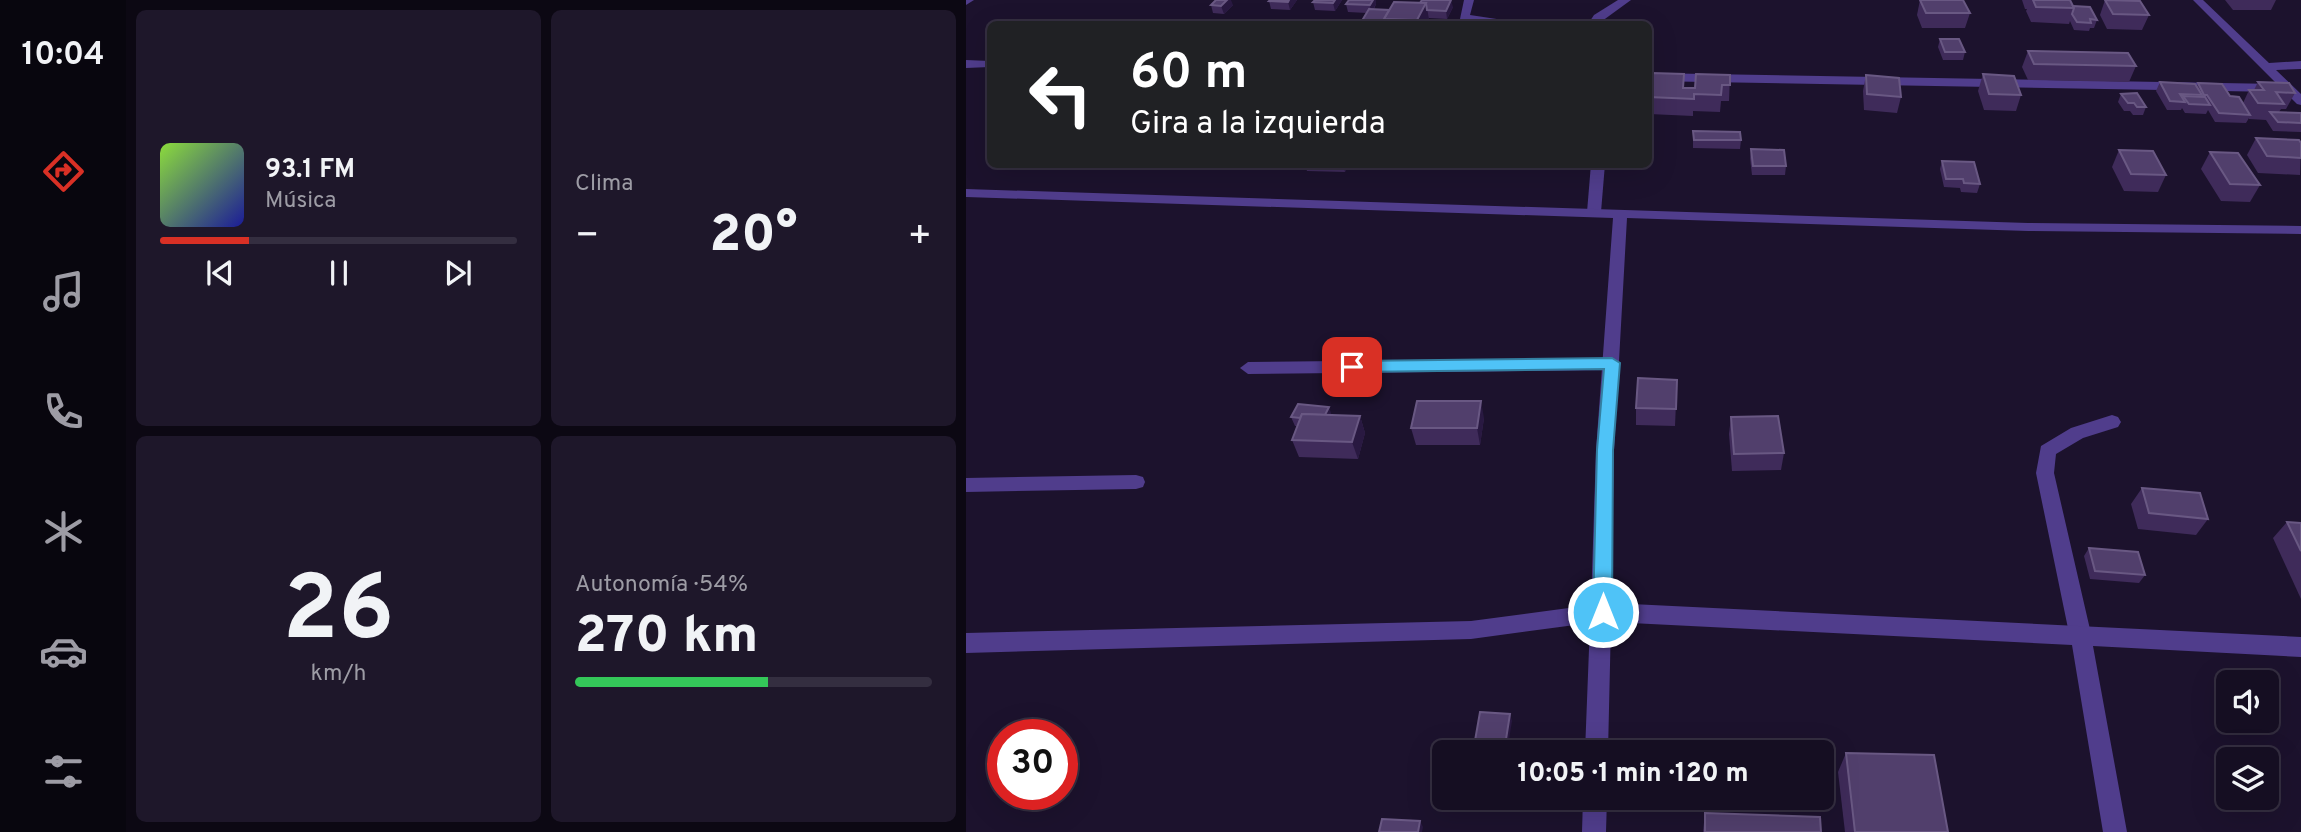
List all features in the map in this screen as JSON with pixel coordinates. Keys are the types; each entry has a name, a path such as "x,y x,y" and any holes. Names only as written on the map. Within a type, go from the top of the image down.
{"street":[{"path":"1469,0 1464,17 1490,21"},
{"path":"1596,21 1626,0"},
{"path":"2198,0 2301,101"},
{"path":"966,64 987,64"},
{"path":"2266,67 2301,65"},
{"path":"1652,77 2289,89"},
{"path":"1594,212 1598,168"},
{"path":"966,193 2028,227 2301,230"},
{"path":"1598,740 1603,612 1605,450 1620,213"},
{"path":"1248,368 1612,363"},
{"path":"2112,422 2077,433 2047,451 2045,473 2081,638 2115,832"},
{"path":"966,485 1136,482"},
{"path":"966,643 1471,630 1603,612 2301,648"},
{"path":"1594,832 1595,810"}],"building":[{"path":"1216,0 1227,0 1221,6 1211,5"},
{"path":"1335,0 1333,3 1313,2"},
{"path":"1349,0 1373,0 1370,5 1346,4"},
{"path":"1422,0 1451,0 1446,11 1427,10 1426,3 1420,3"},
{"path":"1920,0 1963,0 1970,13 1926,13"},
{"path":"2033,0 2070,0 2074,8 2036,7"},
{"path":"2105,0 2140,1 2149,15 2113,14"},
{"path":"1394,2 1426,3 1417,20 1384,19"},
{"path":"2073,6 2090,7 2097,20 2090,19 2091,23 2077,22 2072,14"},
{"path":"1369,9 1389,10 1383,21 1362,21"},
{"path":"1940,39 1959,39 1965,52 1945,52"},
{"path":"2028,51 2128,53 2136,66 2034,64"},
{"path":"1652,73 1684,74 1683,88 1695,88 1696,74 1730,75 1730,85 1722,85 1721,95 1694,94 1694,99 1652,97"},
{"path":"1983,74 2014,76 2021,95 1989,94"},
{"path":"1866,75 1899,78 1901,97 1867,94"},
{"path":"2160,82 2195,84 2202,95 2180,94 2185,102 2170,101"},
{"path":"2258,82 2289,83 2295,93 2276,92 2284,104 2258,103 2249,90 2264,90"},
{"path":"2198,83 2222,84 2230,96 2239,97 2250,115 2219,113"},
{"path":"2137,93 2146,107 2128,103 2121,94"},
{"path":"2183,96 2205,97 2210,105 2189,104"},
{"path":"2270,112 2301,113 2301,123 2278,122"},
{"path":"1693,131 1740,132 1741,140 1694,140"},
{"path":"2256,138 2299,140 2301,158 2267,156"},
{"path":"1751,149 1784,150 1786,166 1753,166"},
{"path":"2119,150 2153,151 2166,175 2131,174"},
{"path":"2210,152 2238,153 2260,185 2230,184"},
{"path":"1942,161 1974,162 1980,184 1964,183 1963,179 1946,179"},
{"path":"1638,378 1677,380 1676,409 1636,408"},
{"path":"1417,401 1481,401 1477,428 1411,428"},
{"path":"1298,404 1329,407 1325,415 1302,414 1300,418 1291,417"},
{"path":"1302,414 1360,416 1352,442 1292,440"},
{"path":"1778,416 1784,453 1734,454 1731,417"},
{"path":"2142,488 2200,493 2208,519 2149,513"},
{"path":"2287,522 2301,523 2301,551"},
{"path":"2089,548 2138,552 2145,575 2095,571"},
{"path":"1480,712 1510,714 1506,740 1475,740"},
{"path":"1846,753 1934,755 1948,832 1855,832"},
{"path":"1705,813 1820,817 1821,832 1705,832"},
{"path":"1382,819 1420,821 1418,832 1379,832"}],"route":[{"path":"1352,367 1612,363 1605,450 1603,612"}]}
